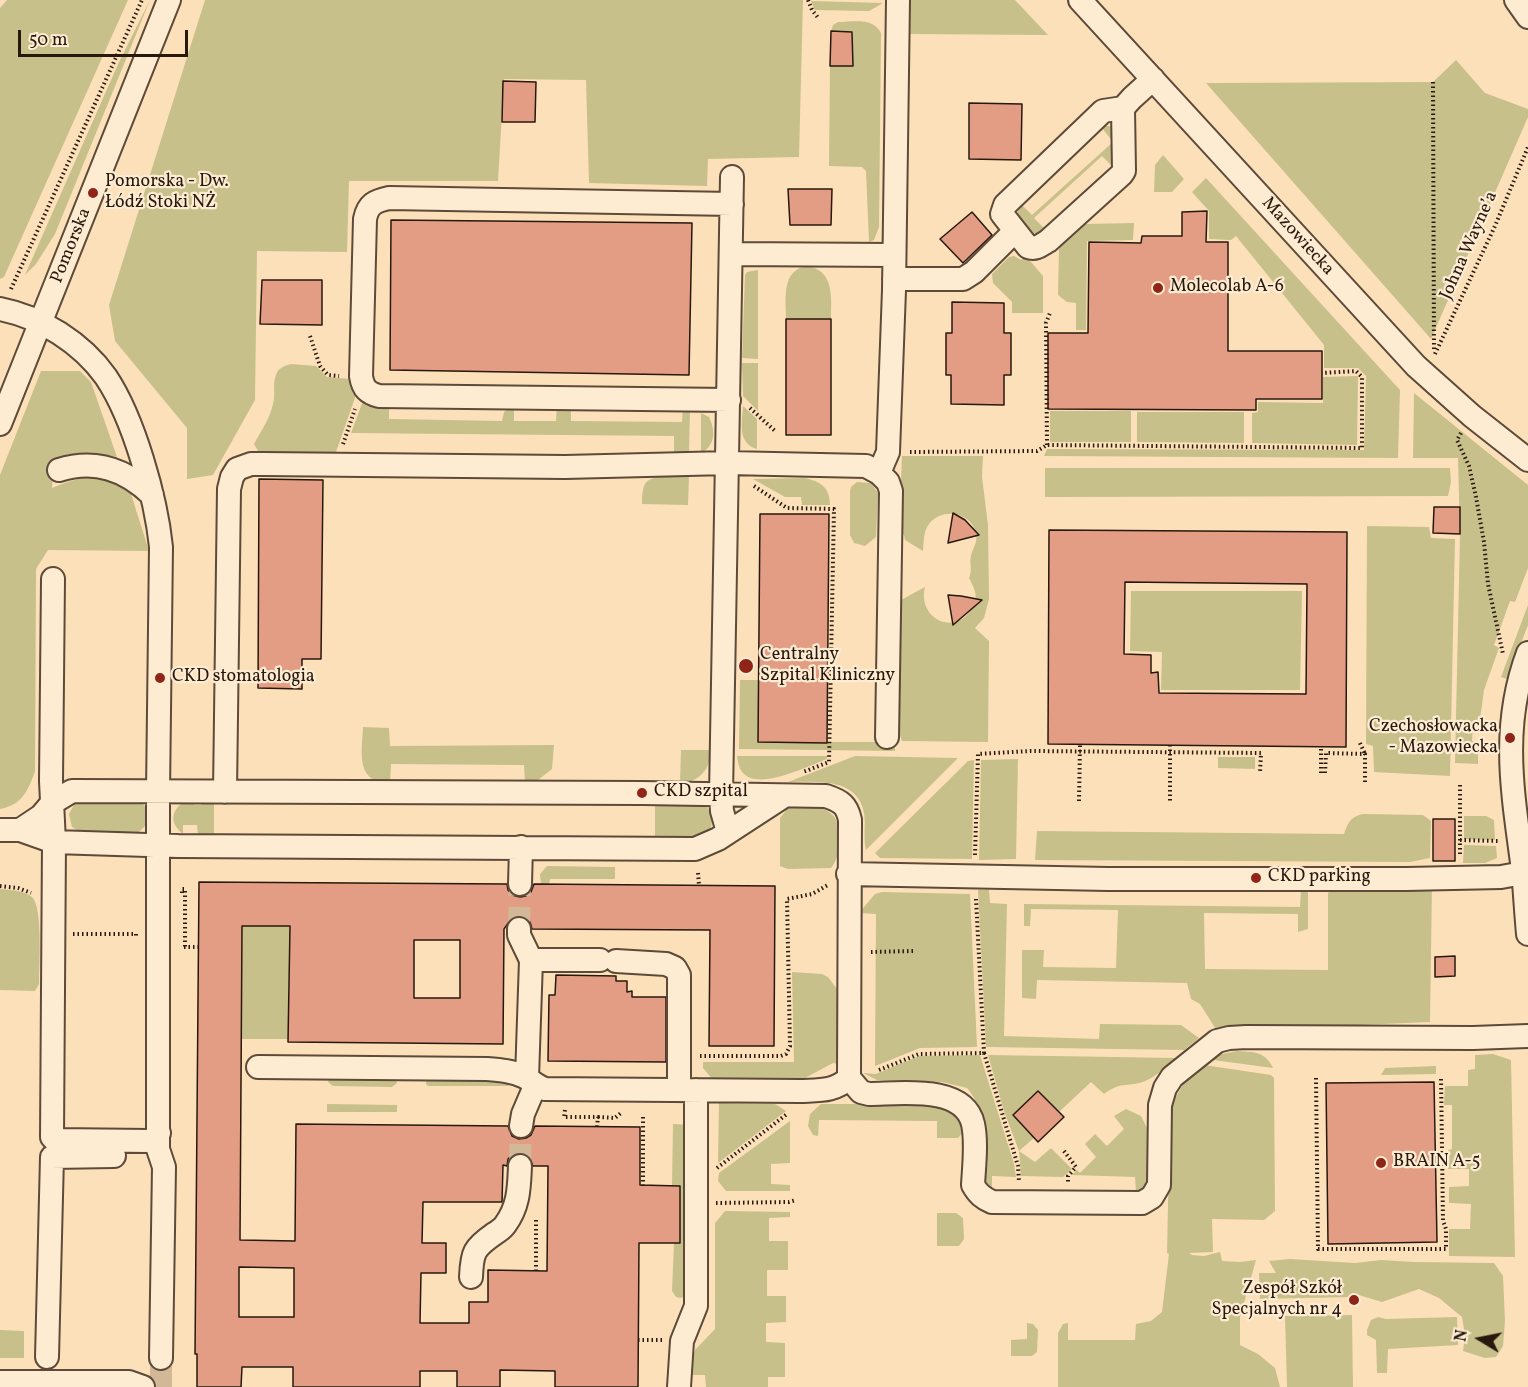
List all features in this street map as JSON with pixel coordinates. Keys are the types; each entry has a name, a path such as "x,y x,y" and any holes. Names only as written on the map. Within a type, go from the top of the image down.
{"street":[{"name":"Pomorska","path":"0,424 4,399 41,323 170,0"},
{"path":"879,472 888,452 894,279 898,0"},
{"path":"1516,0 1528,17"},
{"name":"Mazowiecka","path":"1088,3 1153,79 1422,373 1472,416 1528,459"},
{"path":"1123,108 1124,171 1122,174 1039,247 1028,247 1002,214 1005,205 1103,111 1123,108 1153,79"},
{"path":"728,832 722,811 722,795 732,177"},
{"path":"729,400 379,396 368,393 363,383 365,219 368,207 376,201 389,198 732,204"},
{"path":"894,279 963,279 974,272 1015,231"},
{"path":"731,254 894,255"},
{"path":"0,309 41,323 69,340 84,352 106,378 137,445 158,521 161,547 158,792 159,1141 164,1167 161,1358"},
{"path":"225,792 229,489 237,469 251,464 565,467 728,463 866,466 879,472 888,482 891,491 887,737"},
{"path":"59,470 74,465 107,467 127,475 152,495"},
{"path":"53,579 52,1137 55,1140 150,1141 155,1139 159,1141"},
{"path":"1528,653 1521,671 1511,721 1520,786 1528,934"},
{"path":"10,830 41,816 52,803 72,791 826,796 839,800 847,808 850,820 849,1074 861,1092 868,1095 925,1094 954,1099 970,1113 974,1126 973,1185 978,1194 992,1202 1142,1203 1152,1197 1159,1185 1160,1105 1165,1088 1172,1077 1217,1041 1246,1037 1473,1038 1528,1036"},
{"path":"10,830 54,842 158,845 695,849 718,839 784,796"},
{"path":"520,884 521,847"},
{"path":"848,874 1108,879 1406,879 1501,877 1523,873"},
{"path":"519,929 519,935 531,960 531,1082 521,1126"},
{"path":"531,960 666,964 675,968 679,975 696,1203 696,1306 682,1341 679,1387"},
{"path":"258,1067 505,1070 545,1089 560,1090 830,1090 840,1087 849,1074"},
{"path":"47,1357 52,1157 146,1157 153,1155 159,1141"},
{"path":"471,1277 472,1257 476,1248 503,1228 514,1210 519,1198 520,1166"},
{"path":"0,1382 129,1382 143,1387"}],"path":[{"path":"13,285 142,0"},
{"path":"808,0 819,19"},
{"name":"Johna Wayne’a","path":"1433,82 1434,355 1495,226 1528,147"},
{"path":"1047,445 1046,323 1050,314"},
{"path":"310,336 320,366 328,375 363,383 335,465"},
{"path":"888,452 1037,451 1047,445 1362,448 1362,377 1356,371 1322,373"},
{"path":"729,400 742,400 775,431"},
{"path":"1461,433 1457,440 1469,466 1476,496 1488,584 1503,654"},
{"path":"751,484 787,508 834,509 830,753"},
{"path":"1360,743 1365,754 1365,783"},
{"path":"1079,801 1080,745"},
{"path":"1170,746 1170,801"},
{"path":"1321,747 1323,773 1326,753 1365,754"},
{"path":"1019,1202 1018,1166 984,1053 975,877 978,754 1031,751 1261,753 1260,773"},
{"path":"1460,785 1460,867"},
{"path":"1460,840 1498,841"},
{"path":"698,873 699,885"},
{"path":"696,1056 782,1056 786,1054 790,1046 787,899 812,894 848,874"},
{"path":"185,947 185,889 182,889 182,947 185,947 198,947"},
{"path":"54,931 136,934 140,945 159,945"},
{"path":"876,952 913,951"},
{"path":"849,1074 877,1071 920,1054 984,1053"},
{"path":"1316,1077 1318,1249 1446,1249 1446,1229 1443,1221 1441,1077"},
{"path":"597,1118 615,1118 623,1111"},
{"path":"714,1171 788,1114"},
{"path":"643,1117 643,1187"},
{"path":"1064,1151 1076,1167 1068,1176 1067,1203"},
{"path":"696,1203 796,1200"},
{"path":"638,1340 662,1340"}],"shaded area":[{"path":"7,0 128,0 4,277 0,279 0,8"},
{"path":"150,0 55,234 36,264 25,275 119,62"},
{"path":"205,0 803,0 799,157 708,159 707,186 589,183 586,80 504,79 498,181 349,181 347,252 257,251 255,400 213,475 187,479 187,428 115,341 109,305"},
{"path":"909,0 1015,0 1048,35 909,34"},
{"path":"811,1 883,3 869,11 815,10"},
{"path":"838,22 868,22 878,28 881,33 879,227 874,240 869,242 866,171 862,167 829,166 830,66 853,66 853,32 831,31 833,25"},
{"path":"1456,60 1485,93 1528,109 1528,117 1431,339 1206,83 1433,82"},
{"path":"1110,126 1114,129 1114,168 1102,156 1034,218 1045,229 1039,234 1030,233 1017,216 1020,205 1032,215 1113,142 1102,128"},
{"path":"1163,155 1184,179 1172,192 1154,192 1155,165"},
{"path":"1206,178 1400,390 1398,458 1044,456 1047,449 1364,450 1366,376 1358,368 1324,368 1324,345 1236,236 1231,240 1209,239 1209,211 1192,192"},
{"path":"1134,223 1133,240 1087,241 1086,330 1076,330 1076,303 1067,302 1058,295 1059,249 1085,224"},
{"path":"1025,255 1043,276 1043,313 1012,313 1012,302 993,283 992,274 1009,257 1014,256 1021,260"},
{"path":"807,266 823,273 827,279 831,294 831,319 786,319 786,294 789,279 793,273"},
{"path":"758,270 758,359 742,358 745,275 747,272"},
{"path":"742,363 758,363 758,411 743,396"},
{"path":"291,364 316,366 327,377 350,379 356,395 336,452 262,452 258,451 254,444 272,409 277,373"},
{"path":"41,371 80,371 91,382 117,457 86,454 70,455 54,460 52,488 83,478 101,479 121,487 131,494 149,551 48,550 36,569 35,771 23,796 14,804 0,809 0,475"},
{"path":"1358,376 1357,445 1252,443 1252,413 1258,412 1258,402 1323,403 1323,377"},
{"path":"1414,393 1528,485 1528,568 1515,602 1510,601 1494,645 1499,648 1484,690 1479,727 1473,726 1472,741 1478,742 1478,764 1455,763 1460,534 1458,458 1413,458"},
{"path":"363,401 389,403 389,419 502,421 504,412 514,405 514,421 556,421 557,405 571,405 571,421 682,422 683,406 690,407 689,454 674,454 674,436 351,433"},
{"path":"743,406 757,419 757,449 746,442 742,432"},
{"path":"1050,411 1131,411 1131,442 1050,442"},
{"path":"1137,412 1244,412 1244,443 1137,442"},
{"path":"701,413 709,417 713,428 713,438 706,450 701,453"},
{"path":"902,456 983,456 982,477 988,525 989,599 984,618 975,628 989,641 988,742 902,741 899,733 901,600 925,587 924,598 931,615 938,620 955,622 964,618 971,610 976,594 969,578 976,534 969,521 956,514 941,515 927,527 923,551 905,540 904,535 899,531"},
{"path":"1045,468 1450,468 1451,482 1448,496 1045,497"},
{"path":"674,476 689,477 688,505 642,504 643,488 649,480"},
{"path":"804,478 823,486 830,499 830,505 802,505 801,497 785,497 753,479"},
{"path":"857,482 871,483 878,493 876,537 865,546 854,543 850,535 850,491"},
{"path":"1367,526 1429,527 1431,538 1455,539 1450,776 1374,772 1373,746 1366,744"},
{"path":"1131,591 1302,591 1300,690 1161,690 1162,652 1130,651"},
{"path":"1528,605 1528,625 1507,679 1501,677"},
{"path":"740,680 758,680 758,742 895,742 895,751 739,749"},
{"path":"363,727 389,728 390,746 554,745 552,769 538,780 525,783 524,765 391,764 390,783 379,782 371,778 363,764"},
{"path":"681,750 712,750 709,763 703,773 693,780 680,783"},
{"path":"737,756 827,756 827,759 785,775 761,779 744,774"},
{"path":"855,756 958,758 866,850 864,813 860,801 853,793 834,784 788,782"},
{"path":"1218,757 1255,757 1255,769 1218,768"},
{"path":"1018,759 1016,859 979,860 981,760"},
{"path":"974,760 972,859 880,858 875,853 968,761"},
{"path":"124,799 139,802 147,810 147,824 138,833 83,834 72,827 69,814 75,803 82,800"},
{"path":"184,802 201,805 201,802 214,802 214,835 198,835 197,825 183,825 183,834 179,830 173,818 176,809"},
{"path":"655,802 697,803 706,806 712,819 709,832 701,838 655,839"},
{"path":"788,808 823,808 834,816 838,823 840,843 837,857 831,868 788,869 780,866 780,818"},
{"path":"1363,814 1423,815 1431,821 1430,858 1410,862 1035,860 1037,831 1344,834 1350,821"},
{"path":"1464,816 1486,816 1494,820 1495,840 1464,839"},
{"path":"1464,845 1496,846 1497,858 1485,863 1463,863"},
{"path":"547,866 615,867 615,879 550,879 549,884 541,884 540,874"},
{"path":"1432,883 1430,1022 1217,1031 1200,1004 1191,999 1187,983 1037,980 1036,999 1022,998 1022,950 1044,950 1043,967 1116,968 1118,910 1031,909 1030,926 1024,926 1024,904 1300,907 1301,890 1305,890 1308,893 1308,929 1298,932 1298,914 1204,913 1205,969 1328,970 1328,893 1332,889"},
{"path":"0,889 25,893 32,897 35,903 38,912 40,952 39,984 35,991 0,990"},
{"path":"978,890 989,890 990,903 1007,904 1004,1036 1099,1039 1100,1024 1181,1025 1199,1038 1184,1050 986,1047"},
{"path":"882,892 970,894 977,1047 920,1048 875,1066 876,914 859,913 875,894"},
{"path":"242,926 290,926 288,1039 241,1039"},
{"path":"792,972 822,974 828,977 837,989 838,1064 833,1063 805,1078 803,1083 713,1080 703,1068 703,1062 794,1062"},
{"path":"1237,1051 1262,1055 1273,1068 1213,1060 1222,1054"},
{"path":"1493,1054 1511,1060 1515,1257 1449,1256 1449,1229 1470,1229 1471,1204 1449,1203 1449,1187 1469,1186 1469,1169 1448,1169 1448,1150 1452,1149 1452,1105 1444,1105 1445,1086 1468,1086 1468,1070 1475,1069 1475,1055"},
{"path":"980,1055 1016,1177 992,1176 992,1193 983,1184 982,1121 974,1098 967,1088 942,1082 877,1080 863,1073 876,1074 919,1056"},
{"path":"988,1055 1177,1058 1149,1079 1116,1087 1104,1094 1091,1082 1059,1112 1038,1091 1013,1115 1034,1138 1019,1151 1004,1111"},
{"path":"1204,1065 1271,1075 1274,1078 1275,1211 1264,1220 1212,1219 1213,1252 1189,1253 1204,1256 1220,1252 1222,1261 1256,1260 1240,1317 1240,1345 1258,1354 1275,1368 1280,1387 1058,1387 1058,1333 1063,1324 1068,1323 1068,1340 1135,1340 1136,1324 1151,1321 1162,1312 1169,1254 1167,1253 1170,1108 1183,1084"},
{"path":"1436,1066 1436,1074 1381,1075 1385,1068"},
{"path":"330,1076 395,1077 397,1083 392,1087 333,1086 328,1082"},
{"path":"426,1079 482,1080 509,1084 508,1086 428,1086"},
{"path":"719,1103 775,1104 786,1111 718,1163"},
{"path":"327,1104 397,1105 397,1112 327,1112"},
{"path":"821,1104 942,1104 962,1117 963,1132 958,1138 937,1138 937,1121 819,1120 818,1136 813,1135 808,1126 810,1114"},
{"path":"1126,1109 1141,1116 1147,1128 1148,1182 1145,1190 1136,1193 1135,1177 1072,1175 1077,1170 1080,1173 1096,1157 1085,1144 1095,1134 1107,1146 1124,1129 1114,1116"},
{"path":"790,1121 790,1163 771,1164 771,1184 790,1185 790,1191 726,1191 718,1181 719,1173"},
{"path":"673,1124 691,1125 686,1296 681,1298 676,1297 672,1291 674,1243 680,1242 680,1186 672,1185"},
{"path":"1051,1148 1072,1169 1063,1177 1021,1176 1019,1151 1035,1162"},
{"path":"725,1211 790,1212 790,1217 769,1218 769,1241 788,1241 788,1270 767,1270 767,1296 786,1296 786,1322 766,1323 766,1342 785,1343 785,1377 768,1377 768,1387 706,1387 705,1375 688,1375 695,1350 715,1329 715,1223"},
{"path":"937,1213 956,1213 963,1218 964,1239 959,1246 937,1246"},
{"path":"1290,1259 1355,1263 1381,1260 1494,1263 1503,1276 1505,1321 1503,1346 1496,1357 1485,1358 1463,1351 1465,1335 1462,1317 1439,1298 1419,1289 1382,1302 1352,1293 1352,1297 1260,1299 1259,1273 1276,1273 1269,1261"},
{"path":"1352,1315 1353,1387 1287,1387 1285,1316"},
{"path":"1378,1317 1386,1319 1457,1317 1458,1345 1388,1349 1387,1373 1377,1373 1376,1340 1367,1335 1367,1330 1371,1320"},
{"path":"1027,1323 1033,1324 1038,1330 1037,1352 1032,1356 1011,1356 1011,1340 1027,1339"},
{"path":"0,1330 24,1331 24,1358 0,1358"}],"building":[{"path":"831,31 852,32 853,66 830,66"},
{"path":"503,81 536,82 535,122 502,122"},
{"path":"969,103 1022,104 1021,160 969,159"},
{"path":"788,189 832,189 831,225 790,225"},
{"name":"Molecolab A-6","path":"1207,211 1206,242 1228,242 1228,351 1322,351 1322,399 1256,399 1256,410 1048,409 1048,333 1088,333 1089,242 1141,243 1142,236 1182,236 1182,212"},
{"path":"972,212 992,235 963,263 940,239"},
{"path":"391,220 692,223 689,375 390,370"},
{"path":"262,280 322,280 322,325 260,324"},
{"path":"952,302 1004,303 1004,333 1011,333 1011,375 1004,375 1004,405 951,404 951,375 946,375 946,333 952,333"},
{"path":"786,319 831,319 831,435 786,435"},
{"path":"259,479 323,480 321,659 302,659 302,689 258,688"},
{"path":"1434,507 1460,507 1460,534 1433,533"},
{"path":"953,513 965,520 979,535 948,543"},
{"path":"760,514 829,514 827,743 758,742"},
{"path":"1049,530 1347,532 1346,747 1048,744","holes":["1125,582 1307,584 1306,694 1159,693 1158,672 1151,673 1151,655 1124,654"]},
{"path":"948,595 961,596 982,600 953,625"},
{"path":"1433,819 1455,819 1455,861 1433,861"},
{"path":"199,882 507,884 512,895 520,897 531,892 534,884 775,886 774,1046 709,1046 710,930 532,929 530,922 520,916 512,918 504,929 503,1044 288,1042 290,926 242,926 240,1240 295,1241 296,1124 508,1126 512,1136 519,1139 531,1135 535,1126 640,1127 640,1185 680,1186 680,1243 639,1243 638,1387 555,1387 555,1371 500,1370 500,1387 457,1387 457,1371 420,1371 420,1387 293,1387 293,1367 242,1367 241,1387 197,1387 197,1354 195,1354","holes":["414,940 460,940 460,998 414,998","513,1154 528,1155 533,1166 548,1166 547,1271 488,1270 488,1302 469,1302 469,1323 420,1323 421,1273 446,1273 446,1243 422,1243 423,1202 502,1202 503,1165 507,1166 508,1159","239,1267 294,1268 294,1317 239,1317"]},
{"path":"1455,956 1455,976 1435,977 1435,957"},
{"path":"556,975 616,976 616,981 627,981 627,992 632,991 632,997 666,997 666,1062 548,1061 549,995 555,995"},
{"name":"BRAIN A-5","path":"1434,1082 1437,1242 1328,1244 1326,1083"},
{"path":"1038,1091 1064,1117 1038,1142 1013,1115"}],"tunnel":[{"path":"519,929 520,884"},
{"path":"520,1166 521,1126"},
{"path":"161,1358 161,1387"}],"place":[{"name":"Pomorska - Dw. Łódź Stoki NŻ","path":"93,193"},
{"name":"Molecolab A-6","path":"1158,288"},
{"name":"Centralny Szpital Kliniczny","path":"746,666"},
{"name":"CKD stomatologia","path":"160,678"},
{"name":"Czechosłowacka - Mazowiecka","path":"1510,738"},
{"name":"CKD szpital","path":"642,793"},
{"name":"CKD parking","path":"1256,878"},
{"name":"BRAIN A-5","path":"1381,1163"},
{"name":"Zespół Szkół Specjalnych nr 4","path":"1354,1300"}]}
